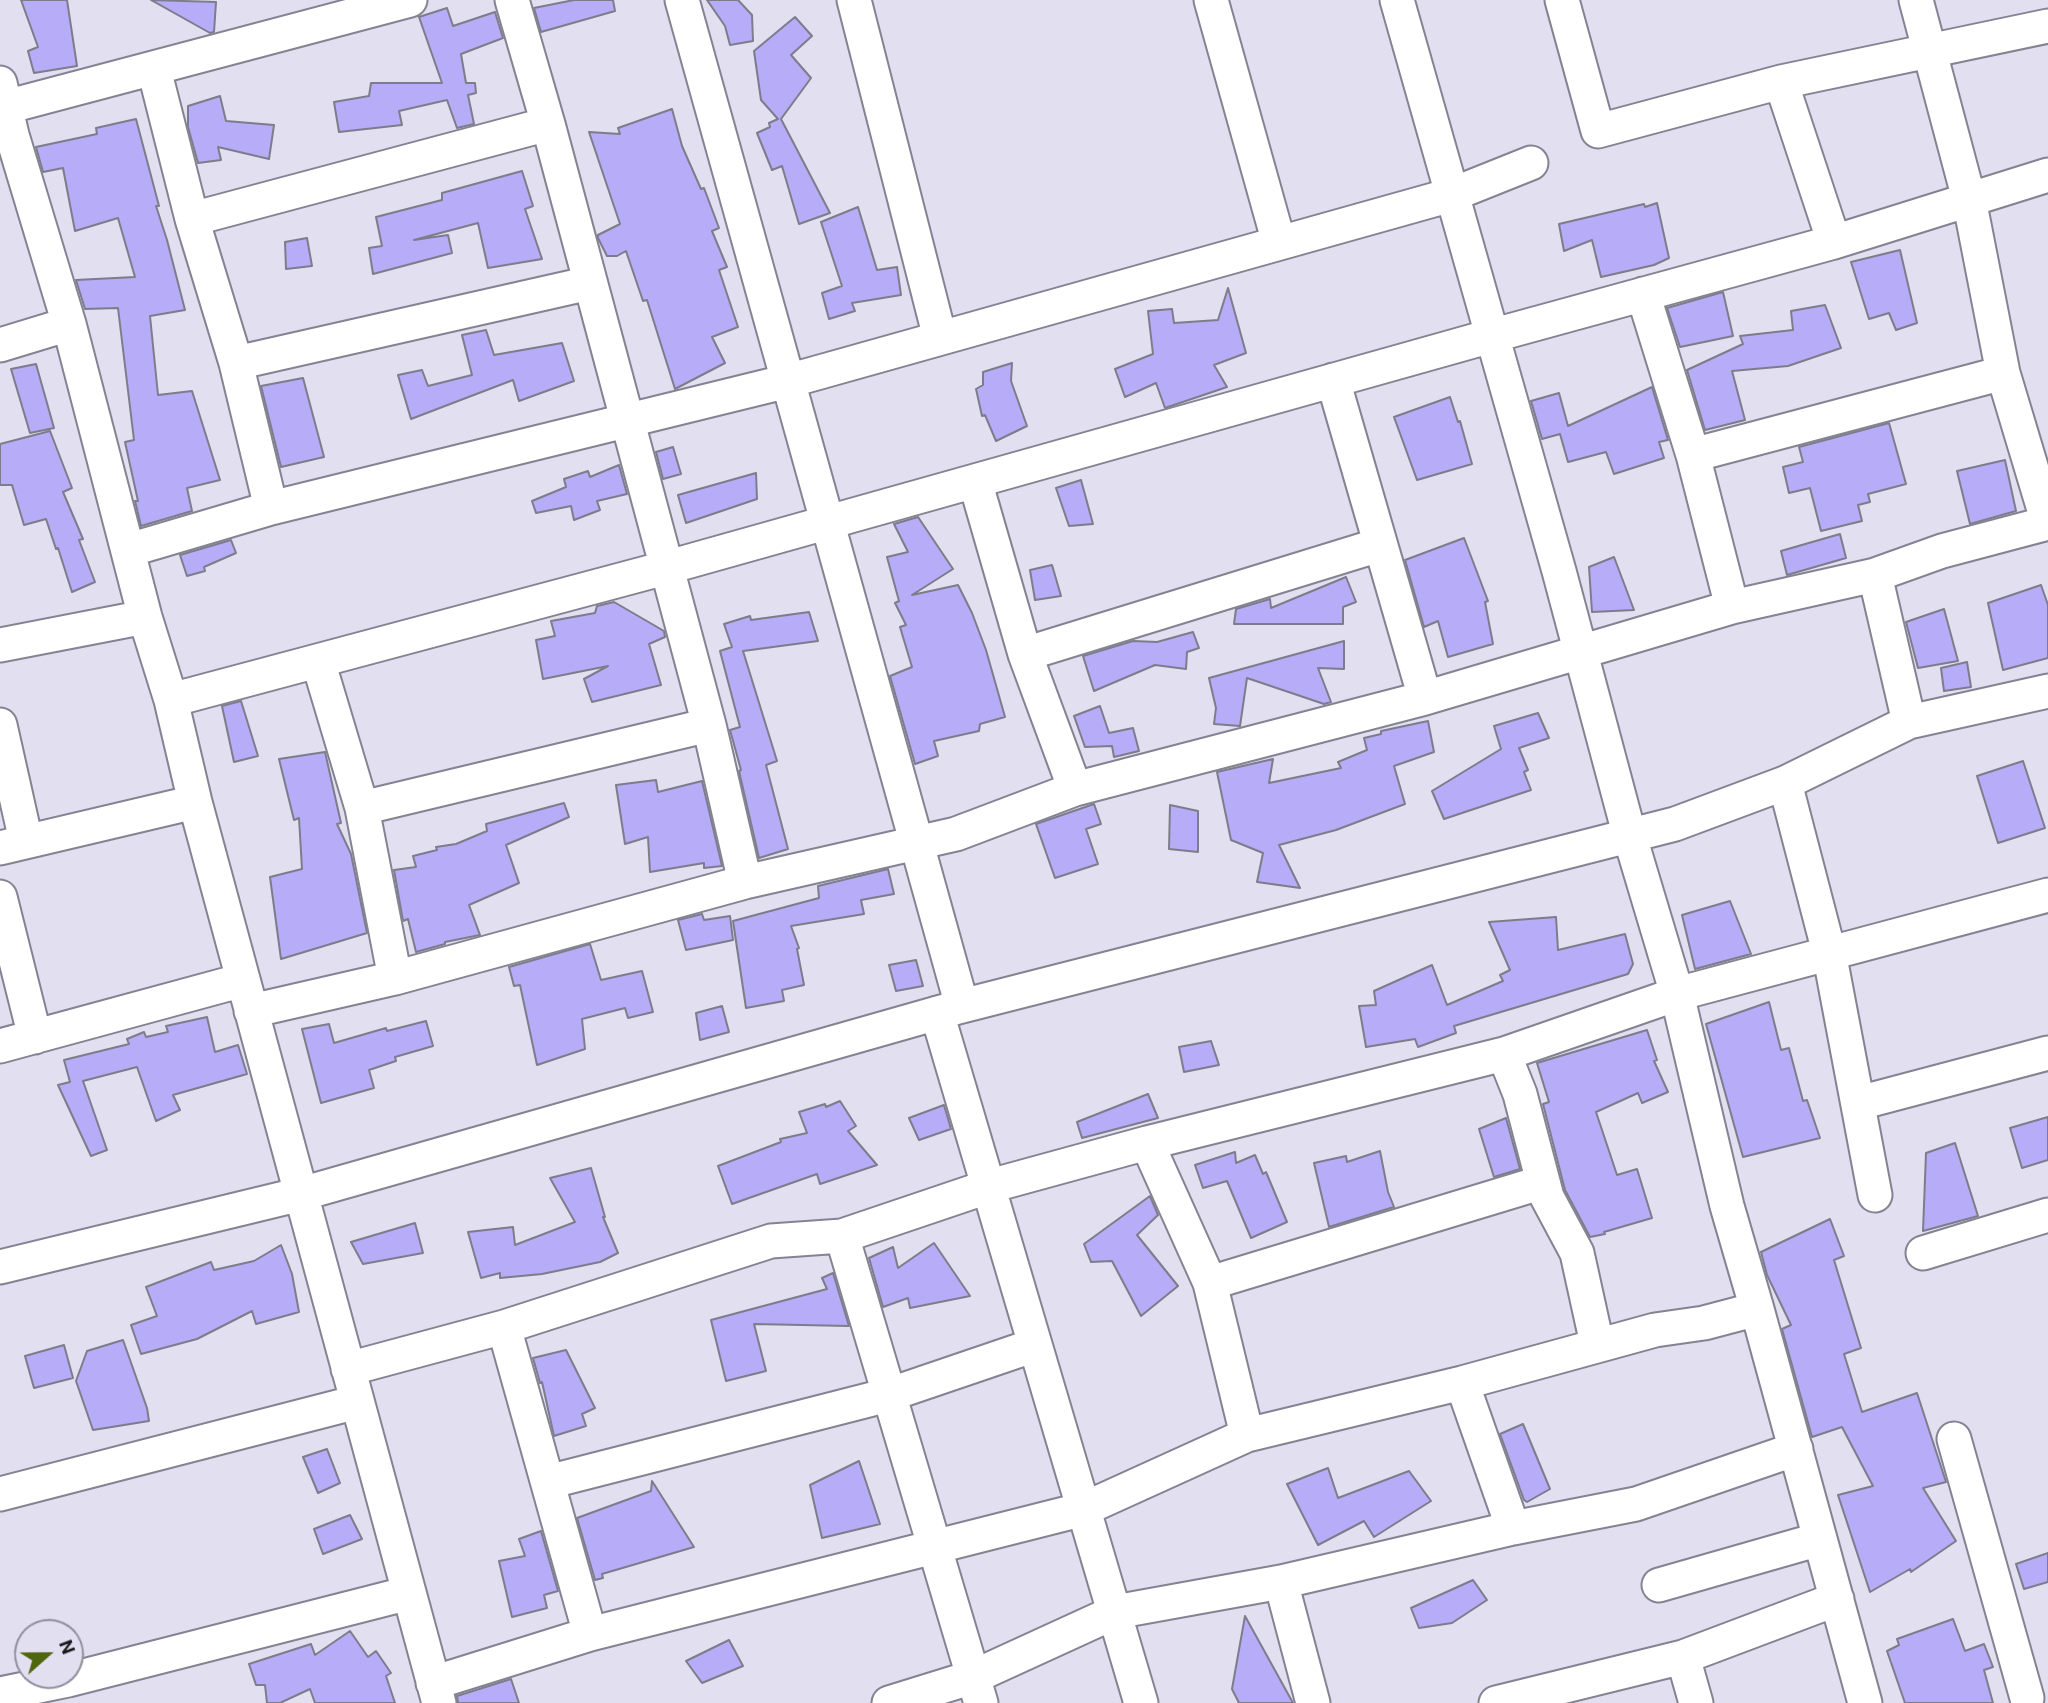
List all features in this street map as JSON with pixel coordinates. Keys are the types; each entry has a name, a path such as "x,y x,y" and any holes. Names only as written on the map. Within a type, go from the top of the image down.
{"street":[{"path":"410,0 154,69 5,116 69,324 145,617 171,700 195,802 436,1693 590,1634 1084,1509 1247,1435 1462,1383 1655,1330 1703,1323 1757,1309"},
{"path":"512,0 548,124 709,725 745,882"},
{"path":"682,0 918,844 949,1010 990,1186 1142,1703"},
{"path":"853,0 940,338"},
{"path":"1210,0 1279,243"},
{"path":"1397,0 1630,836 1677,994 1727,1206 1865,1703"},
{"path":"1562,0 1598,131 1781,82 2048,26"},
{"path":"0,1046 247,995 395,978 745,882 956,834 1075,789 1425,698 1732,607 1875,575 1941,551 2048,523 2003,373 1969,198 1916,0"},
{"path":"154,69 192,219 236,363 271,508"},
{"path":"1781,82 1833,242"},
{"path":"192,219 548,124"},
{"path":"129,550 271,508 788,381 1451,195 1531,163"},
{"path":"171,700 665,568 1833,242 2048,175"},
{"path":"236,363 590,283"},
{"path":"1643,294 1693,455 1732,607"},
{"path":"0,345 69,324"},
{"path":"1693,455 2003,373"},
{"path":"1333,380 1425,698"},
{"path":"975,481 1025,654 1075,789"},
{"path":"1025,654 1379,545"},
{"path":"1875,575 1909,722"},
{"path":"0,645 145,617"},
{"path":"318,661 362,808 395,978"},
{"path":"0,1267 301,1194 949,1010 1675,824 1785,783 1909,722 2048,691"},
{"path":"0,725 13,844 195,802"},
{"path":"362,808 709,725"},
{"path":"1785,783 1829,952 1875,1195"},
{"path":"348,1369 504,1327 771,1241 842,1236 990,1186 1147,1143 1504,1054 1677,994 2048,895"},
{"path":"0,897 35,1037"},
{"path":"1859,1103 2048,1053"},
{"path":"1504,1054 1520,1094 1543,1182 1555,1214 1577,1253 1597,1345"},
{"path":"1147,1143 1210,1283 1247,1435"},
{"path":"1210,1283 1543,1182"},
{"path":"1923,1253 2048,1215"},
{"path":"842,1236 977,1690"},
{"path":"504,1327 590,1634"},
{"path":"548,1482 888,1395 1035,1345"},
{"path":"1462,1383 1513,1528"},
{"path":"0,1494 357,1402"},
{"path":"1954,1439 2031,1697"},
{"path":"889,1703 977,1690 1115,1612 1282,1582 1513,1528 1636,1504 1796,1449"},
{"path":"1659,1585 1820,1539"},
{"path":"1282,1582 1314,1703"},
{"path":"0,1694 71,1691 409,1593"},
{"path":"1496,1703 1683,1657 1837,1600"},
{"path":"1683,1657 1696,1703"}],"building":[{"path":"21,0 67,0 77,66 34,73 28,51 38,47"},
{"path":"151,0 216,2 214,32 210,33"},
{"path":"574,0 613,0 615,11 541,32 534,8"},
{"path":"707,0 738,0 752,15 753,41 730,45 725,26"},
{"path":"447,8 453,26 495,12 503,38 461,54 466,83 475,83 476,93 468,95 474,124 457,128 447,100 399,111 402,125 339,132 334,102 369,96 371,83 442,83 419,17"},
{"path":"795,17 812,36 791,55 811,78 781,119 830,213 799,224 782,166 772,170 757,133 770,127 769,123 778,119 761,100 754,51"},
{"path":"220,96 226,121 274,125 269,159 218,147 221,160 198,163 188,127 188,106"},
{"path":"672,109 682,146 701,189 704,188 719,228 712,231 727,267 719,270 738,327 712,337 725,363 675,389 647,300 643,301 626,251 617,256 607,256 598,238 598,235 620,224 589,132 620,134 618,128"},
{"path":"136,119 159,206 156,206 185,310 150,316 158,395 192,391 220,480 187,488 192,511 141,526 125,442 134,440 118,308 85,309 76,280 135,277 118,218 75,231 63,168 43,172 36,147 97,134 96,128"},
{"path":"522,171 533,206 525,209 542,259 488,268 478,223 414,240 448,235 452,253 373,274 369,248 382,246 376,217 442,200 442,193"},
{"path":"1657,203 1669,258 1654,265 1601,277 1592,240 1564,251 1559,224"},
{"path":"858,207 877,270 897,267 901,295 852,303 855,311 829,319 822,293 842,286 821,222"},
{"path":"307,238 312,266 286,269 285,242"},
{"path":"1900,250 1917,323 1896,330 1889,313 1869,319 1851,262"},
{"path":"1228,288 1246,353 1214,365 1227,387 1165,408 1156,383 1125,397 1115,369 1153,354 1148,311 1172,309 1174,323 1218,320"},
{"path":"1723,292 1733,336 1680,347 1667,308"},
{"path":"1825,305 1841,348 1788,366 1732,371 1745,420 1705,430 1687,370 1743,344 1740,336 1793,330 1791,311"},
{"path":"486,330 494,355 562,343 574,381 519,401 513,380 411,419 398,375 422,370 428,386 472,375 462,335"},
{"path":"1012,363 1011,381 1027,426 996,441 985,415 982,416 976,389 983,385 983,372"},
{"path":"36,364 54,428 30,433 11,369"},
{"path":"303,378 324,457 281,467 261,386"},
{"path":"1652,387 1668,440 1659,442 1664,458 1614,474 1606,452 1568,462 1560,434 1542,439 1531,401 1559,393 1568,426"},
{"path":"1450,397 1472,464 1417,480 1394,417"},
{"path":"1889,423 1906,484 1868,494 1870,502 1858,505 1862,521 1821,531 1810,488 1789,493 1783,467 1803,462 1799,447"},
{"path":"50,431 72,488 63,492 83,539 79,540 95,582 72,592 46,519 24,525 12,485 0,485 0,444"},
{"path":"673,447 681,474 663,479 656,452"},
{"path":"2005,460 2016,511 1970,524 1957,471"},
{"path":"619,465 627,494 597,501 600,510 574,520 571,506 536,513 532,501 566,487 564,479 588,471 590,477"},
{"path":"756,473 757,499 686,523 678,495"},
{"path":"1081,480 1093,524 1069,526 1056,488"},
{"path":"918,517 953,569 912,595 958,585 986,650 1005,717 980,724 979,731 934,741 938,756 915,764 890,676 912,667 900,627 906,625 895,603 899,601 887,557 908,552 894,524"},
{"path":"1840,534 1846,558 1787,575 1781,551"},
{"path":"1464,538 1488,601 1485,602 1493,644 1448,657 1438,621 1424,627 1405,560"},
{"path":"231,540 236,553 204,567 205,571 187,576 180,555"},
{"path":"1614,557 1634,610 1592,612 1589,567"},
{"path":"1052,565 1061,596 1035,600 1030,570"},
{"path":"1346,577 1356,602 1343,607 1343,624 1234,624 1236,609 1270,599 1271,608"},
{"path":"2041,585 2048,605 2048,658 2003,670 1988,603"},
{"path":"614,602 664,631 665,637 649,644 661,685 592,702 584,679 608,666 543,679 536,640 555,636 551,621 595,613 597,606"},
{"path":"1944,609 1958,661 1918,668 1906,622"},
{"path":"809,612 818,641 743,651 777,761 766,765 788,849 759,858 730,730 740,727 720,651 732,647 724,624 750,616 751,620"},
{"path":"1193,632 1199,648 1187,652 1186,669 1155,665 1094,691 1083,656 1133,641 1157,642"},
{"path":"1344,641 1344,669 1318,668 1331,702 1324,704 1247,678 1240,726 1214,724 1216,708 1209,678"},
{"path":"1967,662 1971,687 1944,691 1941,668"},
{"path":"241,701 258,756 234,762 222,706"},
{"path":"1100,706 1109,733 1133,728 1139,751 1114,757 1112,746 1085,747 1074,716"},
{"path":"1538,713 1549,738 1519,748 1528,770 1524,772 1531,790 1444,819 1432,791 1501,749 1494,726"},
{"path":"1428,721 1434,752 1394,766 1405,804 1336,830 1279,845 1300,888 1257,882 1263,853 1231,840 1217,772 1273,759 1269,783 1341,768 1338,762 1367,750 1364,738 1381,734 1381,731"},
{"path":"325,752 341,823 337,824 351,854 367,933 281,959 270,877 302,869 299,818 294,820 279,759"},
{"path":"2023,761 2045,828 1998,843 1977,776"},
{"path":"656,780 658,792 702,781 722,866 704,868 704,863 650,872 648,837 625,844 616,785"},
{"path":"564,803 569,817 506,845 519,883 469,905 480,935 445,942 416,952 408,919 403,921 394,870 416,867 413,856 437,850 436,847 456,844 487,831 486,824"},
{"path":"1094,804 1101,824 1086,829 1098,864 1055,878 1036,824"},
{"path":"1170,805 1198,811 1198,852 1169,849"},
{"path":"888,869 894,894 861,900 864,914 791,926 799,948 797,949 804,985 782,990 784,1001 746,1008 733,921 819,898 818,886"},
{"path":"1730,901 1751,954 1695,969 1682,915"},
{"path":"702,914 704,920 730,916 733,940 686,950 678,920"},
{"path":"1556,917 1558,950 1625,934 1633,964 1628,974 1454,1026 1456,1033 1418,1047 1415,1039 1366,1047 1359,1006 1376,1005 1374,991 1432,965 1447,1005 1503,981 1500,975 1510,970 1489,922"},
{"path":"590,944 601,980 642,971 653,1012 628,1018 625,1008 582,1019 585,1049 537,1065 520,985 514,986 509,967"},
{"path":"916,960 923,986 896,991 889,965"},
{"path":"1769,1002 1781,1050 1789,1048 1803,1101 1807,1100 1820,1138 1743,1157 1706,1024"},
{"path":"722,1006 729,1032 700,1040 696,1013"},
{"path":"207,1017 215,1052 238,1045 247,1074 173,1095 180,1110 156,1121 137,1067 83,1081 107,1150 91,1156 58,1085 70,1082 64,1060 129,1044 127,1039 144,1032 146,1037 168,1032 166,1026"},
{"path":"426,1021 433,1046 395,1057 396,1061 369,1070 374,1088 321,1103 302,1029 329,1024 334,1043 386,1028 387,1031"},
{"path":"1647,1030 1657,1060 1654,1061 1668,1092 1642,1103 1638,1093 1596,1112 1617,1175 1637,1169 1652,1218 1590,1237 1565,1190 1543,1104 1549,1102 1537,1063"},
{"path":"1211,1041 1219,1065 1184,1072 1179,1047"},
{"path":"1148,1094 1158,1118 1082,1138 1077,1122"},
{"path":"840,1101 856,1126 848,1131 877,1165 820,1184 817,1174 732,1204 718,1166 781,1142 780,1139 807,1133 799,1112 825,1104 826,1107"},
{"path":"944,1105 951,1129 919,1140 909,1118"},
{"path":"2048,1117 2048,1160 2022,1168 2010,1128"},
{"path":"1506,1118 1520,1169 1494,1177 1479,1129"},
{"path":"1955,1143 1978,1216 1923,1231 1926,1153"},
{"path":"1380,1151 1388,1192 1394,1207 1329,1227 1314,1163 1346,1156 1347,1162"},
{"path":"1235,1152 1236,1163 1255,1155 1263,1174 1266,1172 1287,1222 1251,1238 1227,1181 1203,1188 1195,1165"},
{"path":"591,1168 603,1217 618,1253 600,1262 542,1274 500,1278 500,1273 481,1278 468,1232 513,1227 515,1245 575,1222 550,1178"},
{"path":"1150,1196 1158,1215 1137,1235 1178,1286 1141,1316 1112,1261 1091,1262 1084,1244"},
{"path":"1830,1219 1844,1256 1834,1260 1861,1348 1844,1354 1862,1412 1917,1393 1946,1482 1923,1488 1956,1541 1911,1572 1910,1569 1870,1592 1838,1495 1873,1486 1842,1427 1812,1437 1782,1329 1791,1325 1767,1275 1761,1252"},
{"path":"415,1223 423,1253 363,1264 351,1242"},
{"path":"934,1243 970,1296 910,1308 908,1298 883,1307 869,1258 893,1247 898,1268"},
{"path":"281,1245 292,1274 299,1312 256,1324 252,1311 197,1339 141,1354 131,1325 157,1316 146,1287 211,1262 214,1270 254,1261"},
{"path":"833,1273 849,1326 754,1324 766,1371 726,1381 711,1320 827,1289 822,1278"},
{"path":"123,1340 149,1421 93,1430 76,1381 87,1351"},
{"path":"64,1345 73,1378 34,1388 25,1356"},
{"path":"566,1350 595,1408 582,1414 586,1426 554,1436 542,1382 540,1383 533,1358"},
{"path":"1523,1424 1550,1489 1527,1502 1500,1434"},
{"path":"327,1449 340,1483 318,1493 303,1457"},
{"path":"859,1461 880,1524 822,1538 810,1485"},
{"path":"1328,1468 1338,1498 1409,1471 1431,1501 1374,1537 1364,1521 1318,1545 1287,1484"},
{"path":"652,1481 694,1547 602,1574 603,1578 595,1580 577,1518 651,1491"},
{"path":"350,1515 362,1539 323,1554 314,1529"},
{"path":"541,1531 558,1591 544,1595 547,1608 512,1617 499,1561 525,1556 519,1539"},
{"path":"2048,1553 2048,1582 2024,1589 2016,1564"},
{"path":"1473,1580 1487,1600 1452,1623 1419,1628 1411,1608"},
{"path":"1245,1616 1293,1703 1239,1703 1232,1689"},
{"path":"1953,1619 1965,1651 1984,1644 1993,1667 1984,1670 1993,1703 1905,1703 1887,1651 1899,1645 1897,1639"},
{"path":"350,1631 368,1657 376,1651 391,1673 386,1676 395,1703 315,1703 310,1689 280,1703 267,1703 265,1685 256,1685 249,1664 311,1644 315,1655"},
{"path":"729,1640 743,1666 702,1683 686,1661"},
{"path":"511,1679 519,1703 458,1703 457,1696"}]}
